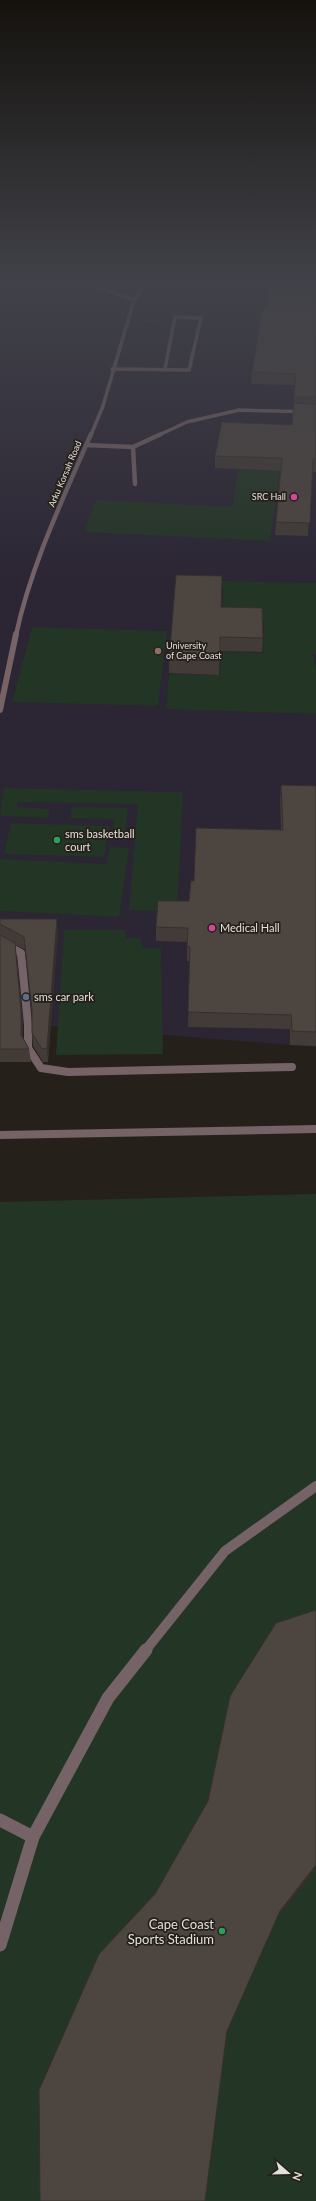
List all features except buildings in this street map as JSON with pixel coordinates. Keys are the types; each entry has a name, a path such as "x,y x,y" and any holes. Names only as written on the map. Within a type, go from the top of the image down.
{"street":[{"name":"Arku Korsah Road","path":"0,710 22,606 44,544 103,406 109,383"},
{"path":"86,445 133,447 187,422 215,414 239,410 316,412"},
{"path":"133,447 135,484"},
{"path":"0,942 21,953 28,1024 28,1048 41,1068 68,1072 292,1067"},
{"path":"0,1135 316,1129"},
{"path":"0,1945 33,1838 108,1698 225,1551 316,1486"},
{"path":"0,1820 33,1838"}],"shaded area":[{"name":"University of Cape Coast","path":"0,383 316,383 316,1047 0,1022"}],"green space":[{"path":"239,469 280,471 270,541 84,532 96,500 232,507"},
{"path":"180,580 316,583 316,654 313,654 316,669 316,714 166,709 169,674 220,675 221,652 263,653 264,621 222,620 223,589 179,587"},
{"path":"32,627 167,631 158,706 12,702"},
{"path":"4,788 183,792 177,912 129,910 138,804 18,802 17,807 50,809 48,818 0,816"},
{"path":"72,807 128,808 125,834 112,834 114,819 70,818"},
{"name":"sms basketball court","path":"11,823 109,826 104,857 4,854"},
{"path":"110,847 129,848 119,917 0,911 0,859 106,864"},
{"path":"64,930 126,930 126,938 141,938 142,948 161,948 163,1054 56,1055"},
{"name":"Cape Coast Sports Stadium","path":"316,1194 316,2201 0,2201 0,1202"}],"place":[{"name":"SRC Hall","path":"294,497"},
{"name":"University of Cape Coast","path":"158,651"},
{"name":"sms basketball court","path":"57,840"},
{"name":"Medical Hall","path":"212,928"},
{"name":"sms car park","path":"26,997"},
{"name":"Cape Coast Sports Stadium","path":"222,1931"}]}
